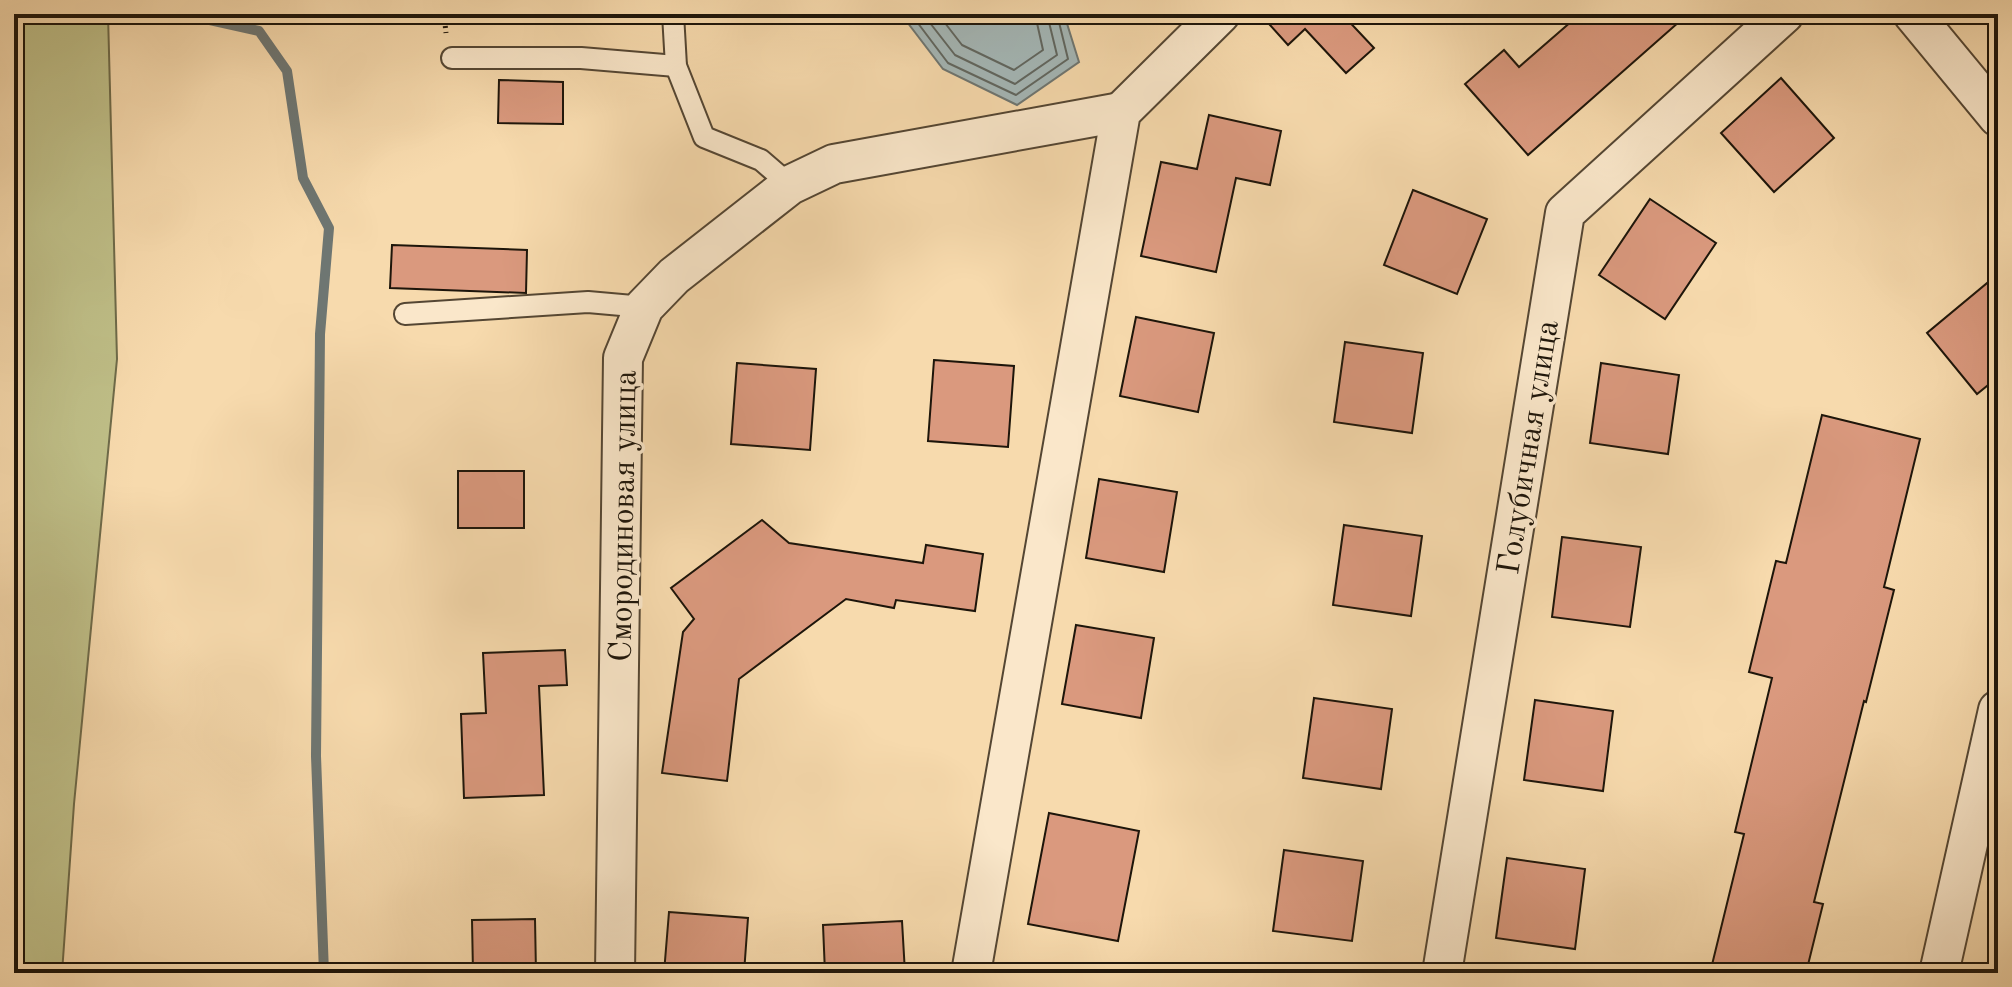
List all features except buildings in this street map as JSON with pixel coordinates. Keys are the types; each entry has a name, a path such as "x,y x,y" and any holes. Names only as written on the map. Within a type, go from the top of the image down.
{"street":[{"path":"971,973 1121,112 1220,14"},
{"name":"Голубичная улица","path":"1442,973 1565,213 1784,14"},
{"path":"1913,14 1998,117"},
{"name":"Смородиновая улица","path":"615,973 623,358 644,307 674,276 790,185 834,164 1121,112"},
{"path":"1939,973 1998,710"}],"lane":[{"path":"673,14 676,66 704,137 761,160 790,185"},
{"path":"452,58 581,58 676,66"},
{"path":"405,314 588,302 644,307"}],"green space":[{"path":"14,14 108,14 117,359 74,804 62,973 14,973"}],"water":[{"path":"901,14 1064,14 1079,62 1017,105 943,69"}],"waterway":[{"path":"183,14 259,31 287,71 303,178 329,228 320,334 316,756 324,973"}]}
